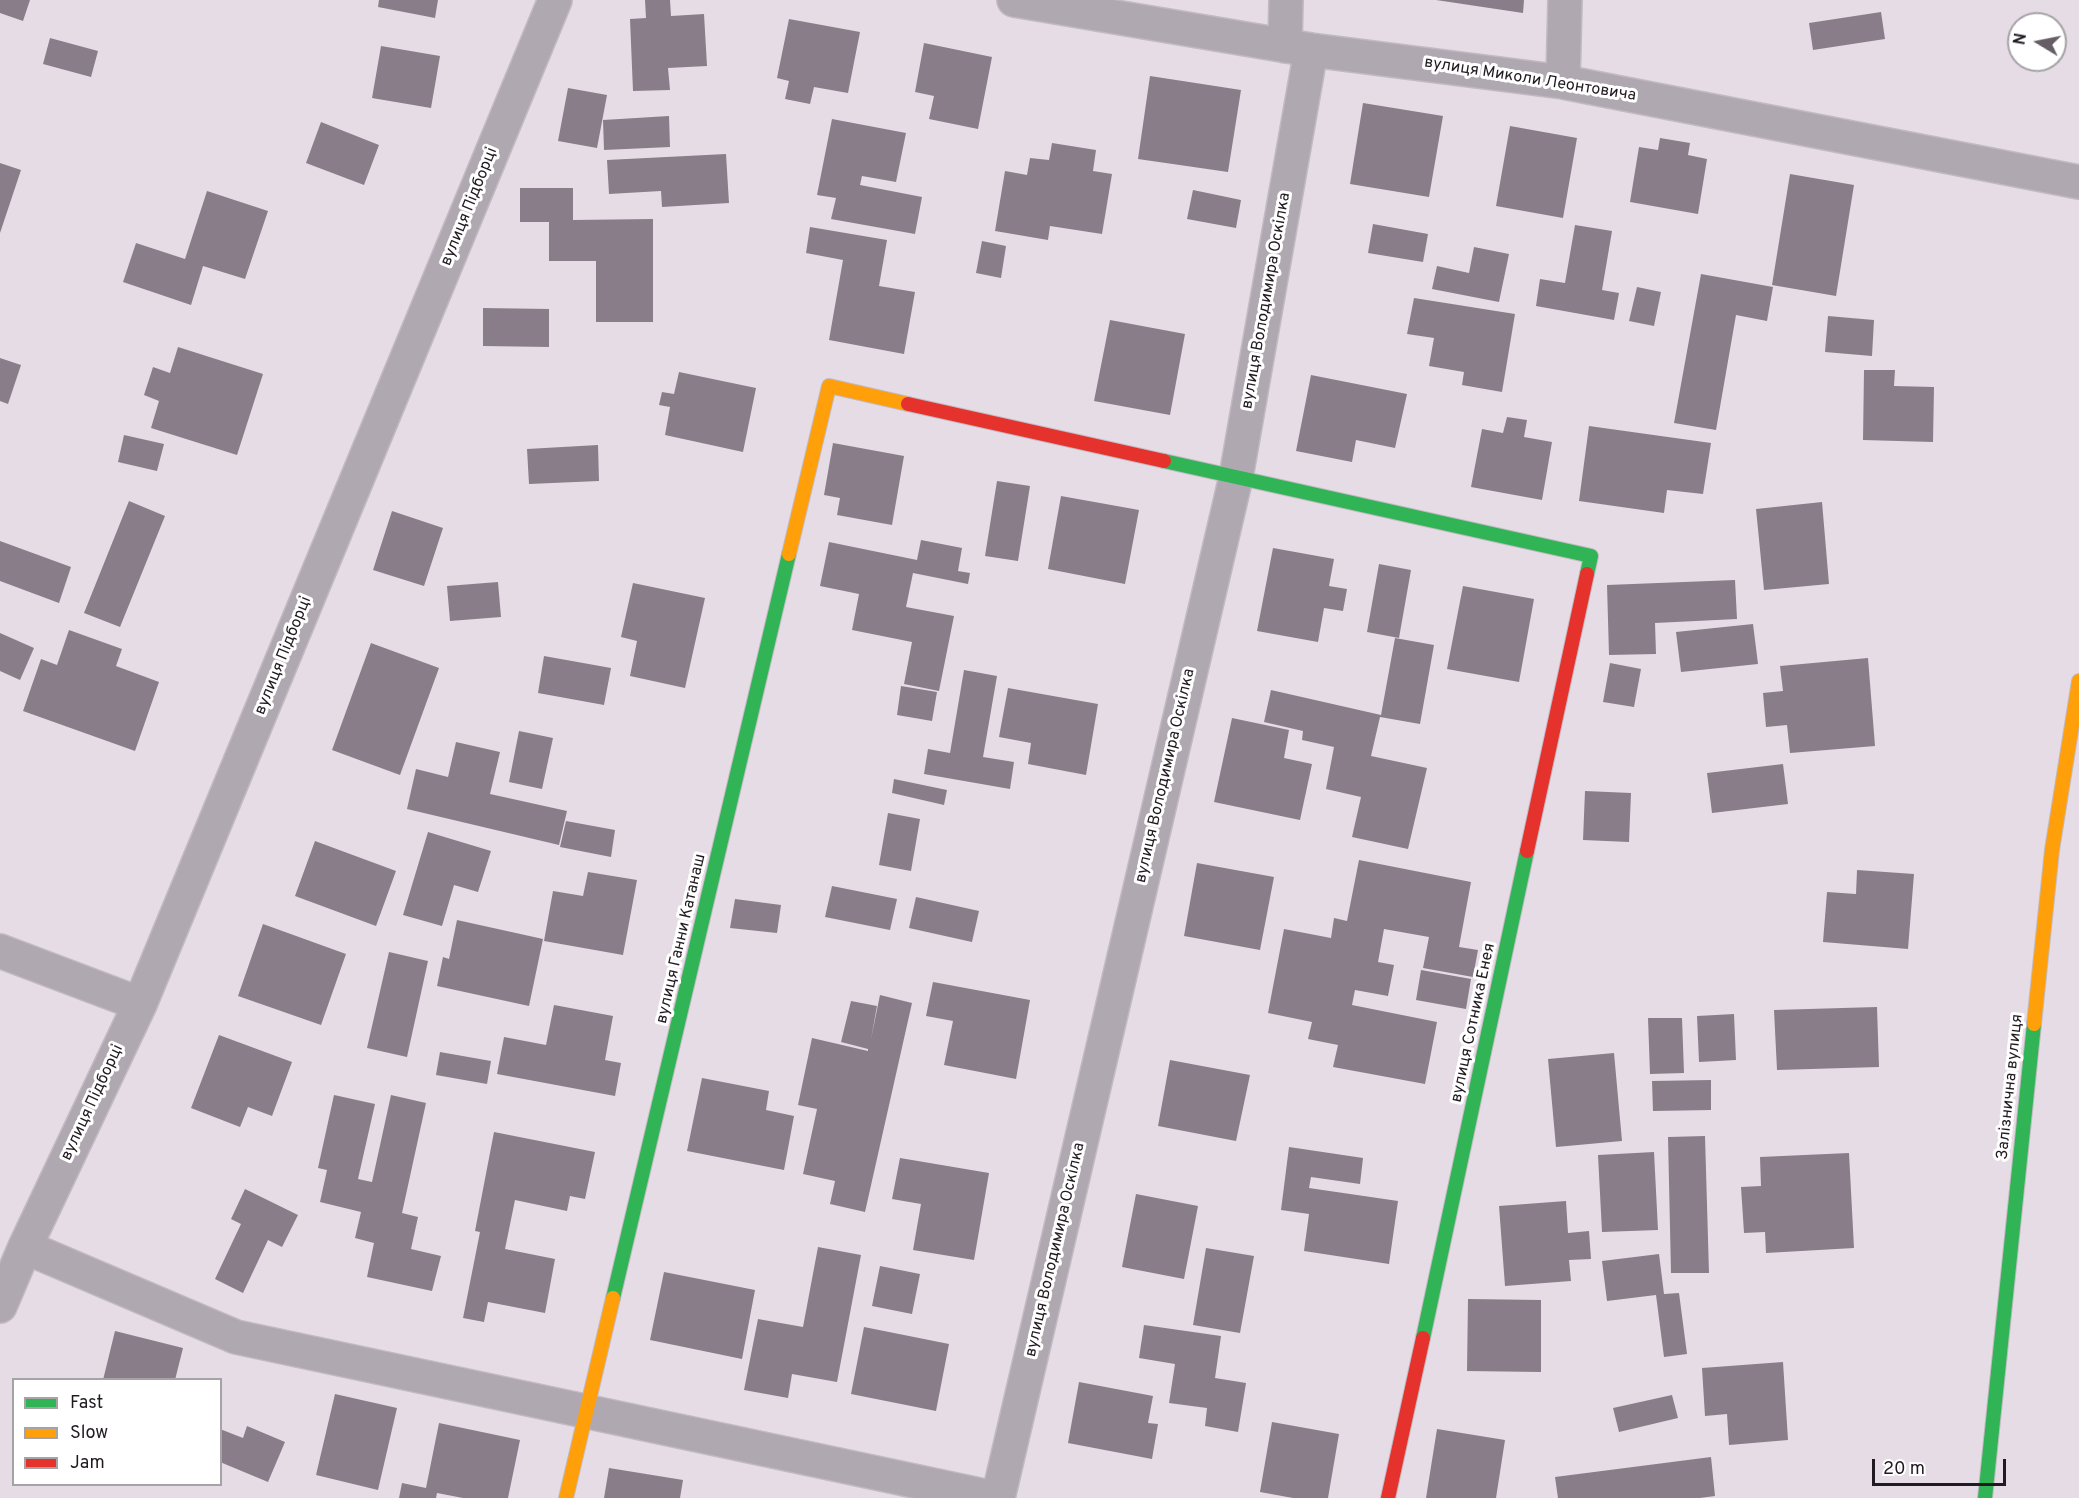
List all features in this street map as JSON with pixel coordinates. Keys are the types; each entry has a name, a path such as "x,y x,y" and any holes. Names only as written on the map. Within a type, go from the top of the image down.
{"street":[{"name":"вулиця Підборці","path":"0,1306 25,1247 140,1004 555,0"},
{"name":"вулиця Миколи Леонтовича","path":"1014,0 1298,48 1563,82 2079,182"},
{"name":"вулиця Володимира Оскілка","path":"996,1498 1236,477 1298,48 1286,0"},
{"path":"1563,82 1565,0"},
{"name":"вулиця Ганни Катанаш","path":"566,1498 829,387 1236,477"},
{"name":"вулиця Сотника Енея","path":"1236,477 1592,556 1388,1498"},
{"name":"Залізнична вулиця","path":"1985,1498 2052,850 2079,681"},
{"path":"0,951 140,1004"},
{"path":"25,1247 236,1337 996,1498"}],"building":[{"path":"0,0 30,0 23,21 0,13"},
{"path":"379,0 438,0 435,18 378,7"},
{"path":"645,0 670,0 671,16 704,14 707,66 668,68 670,90 633,91 630,19 646,18"},
{"path":"1436,0 1524,0 1523,13"},
{"path":"1881,12 1885,39 1813,50 1809,23"},
{"path":"789,19 860,32 848,93 814,87 810,104 785,99 789,81 777,78"},
{"path":"50,38 98,51 91,77 43,64"},
{"path":"924,43 992,57 978,129 929,119 934,96 915,92"},
{"path":"381,46 440,56 431,108 372,98"},
{"path":"1150,76 1241,90 1228,172 1138,159"},
{"path":"568,88 607,95 597,148 558,141"},
{"path":"1363,103 1443,116 1429,197 1350,184"},
{"path":"669,116 670,147 604,150 603,120"},
{"path":"832,119 906,133 896,182 862,176 860,185 922,197 915,234 831,219 836,198 817,195"},
{"path":"321,122 379,145 364,185 306,163"},
{"path":"1510,126 1577,138 1563,218 1496,206"},
{"path":"1660,138 1690,143 1688,155 1707,159 1698,214 1630,202 1639,147 1658,150"},
{"path":"1052,143 1096,150 1093,171 1112,174 1102,234 1050,226 1048,240 995,231 1005,171 1027,175 1030,158 1049,160"},
{"path":"726,154 729,203 662,207 661,191 609,194 607,160"},
{"path":"0,163 21,170 0,233"},
{"path":"1790,174 1854,185 1836,296 1772,285"},
{"path":"520,188 573,188 573,220 653,219 653,322 596,322 596,261 549,261 549,222 520,222"},
{"path":"1193,190 1241,200 1236,228 1187,219"},
{"path":"207,191 268,211 245,279 203,266 191,305 123,282 136,243 185,259"},
{"path":"1373,224 1428,234 1423,262 1368,253"},
{"path":"1575,225 1612,231 1602,290 1619,293 1614,320 1536,306 1540,279 1565,283"},
{"path":"810,227 887,240 879,286 915,292 904,354 829,340 843,260 806,253"},
{"path":"982,241 1006,246 1001,278 976,273"},
{"path":"1474,247 1509,254 1499,302 1432,289 1437,266 1469,273"},
{"path":"1701,274 1773,287 1767,321 1736,315 1716,430 1674,423"},
{"path":"1637,287 1661,292 1654,326 1629,321"},
{"path":"1414,298 1515,314 1502,392 1462,385 1464,372 1429,366 1434,338 1407,334"},
{"path":"483,308 549,309 549,347 483,346"},
{"path":"1828,316 1874,320 1872,356 1825,352"},
{"path":"1110,320 1185,334 1170,415 1094,401"},
{"path":"178,347 263,374 237,455 151,428 159,401 144,395 153,367 170,373"},
{"path":"0,358 21,365 8,404 0,401"},
{"path":"1864,370 1895,370 1894,386 1934,387 1933,442 1863,440"},
{"path":"679,372 756,388 743,452 665,435 670,407 659,405 662,392 674,394"},
{"path":"1311,375 1407,394 1395,448 1356,440 1352,462 1296,451"},
{"path":"1507,417 1527,420 1524,437 1552,442 1542,500 1471,487 1482,429 1503,433"},
{"path":"1589,426 1711,443 1703,494 1667,490 1664,513 1579,501"},
{"path":"124,435 164,444 157,471 118,462"},
{"path":"833,443 904,456 892,525 837,515 840,498 824,495"},
{"path":"598,445 599,481 529,484 527,449"},
{"path":"997,481 1030,486 1018,561 985,556"},
{"path":"1061,496 1139,510 1125,584 1048,569"},
{"path":"129,501 165,516 120,627 84,613"},
{"path":"1822,502 1829,584 1764,590 1756,509"},
{"path":"392,511 443,528 424,586 373,570"},
{"path":"921,540 962,548 958,571 970,573 968,584 913,573 906,607 954,616 939,691 904,684 912,642 852,630 859,594 820,586 829,542 917,560"},
{"path":"0,541 71,567 59,603 0,581"},
{"path":"1273,548 1334,559 1329,586 1347,589 1343,611 1324,608 1318,642 1257,631"},
{"path":"1379,564 1411,570 1399,638 1367,632"},
{"path":"1735,580 1737,619 1655,623 1656,654 1609,655 1607,585"},
{"path":"498,582 501,617 450,621 447,586"},
{"path":"633,583 705,598 685,688 630,676 637,641 621,637"},
{"path":"1463,586 1534,599 1519,682 1447,669"},
{"path":"1753,624 1758,664 1681,672 1676,632"},
{"path":"69,630 122,649 116,666 159,682 135,751 23,711 41,659 57,665"},
{"path":"0,633 34,648 20,680 0,671"},
{"path":"1395,638 1434,645 1420,724 1380,717 1371,756 1427,768 1408,849 1352,837 1361,797 1326,789 1334,747 1302,740 1303,731 1264,722 1271,690 1381,715"},
{"path":"371,643 439,668 400,775 332,750"},
{"path":"544,656 611,668 604,705 538,693"},
{"path":"1868,658 1875,746 1790,753 1787,725 1766,727 1763,693 1783,691 1780,666"},
{"path":"1610,663 1641,669 1634,707 1603,702"},
{"path":"964,670 997,676 983,757 1014,762 1010,789 924,774 928,749 950,753"},
{"path":"901,686 937,692 932,721 897,715"},
{"path":"1008,688 1098,704 1086,775 1028,764 1031,743 999,737"},
{"path":"1232,718 1289,730 1284,758 1312,764 1300,820 1214,802"},
{"path":"519,731 553,738 542,789 509,782"},
{"path":"456,742 500,752 490,794 567,811 559,845 407,809 416,769 448,777"},
{"path":"1783,764 1788,804 1712,813 1707,773"},
{"path":"894,779 947,790 944,805 892,793"},
{"path":"1585,791 1631,793 1629,842 1583,840"},
{"path":"888,813 920,819 911,871 879,865"},
{"path":"566,821 615,830 611,857 560,847"},
{"path":"428,832 491,851 478,892 454,885 442,926 403,915"},
{"path":"315,841 396,871 376,926 295,896"},
{"path":"1359,860 1471,882 1459,947 1478,950 1473,977 1423,968 1429,937 1384,929 1378,962 1394,965 1388,996 1355,990 1352,1005 1437,1022 1425,1084 1333,1067 1338,1045 1308,1039 1312,1022 1268,1013 1284,929 1331,938 1334,918 1347,921"},
{"path":"1197,863 1274,877 1260,950 1184,936"},
{"path":"1857,870 1914,874 1908,949 1823,942 1827,892 1856,894"},
{"path":"588,872 637,880 623,955 544,941 553,891 583,896"},
{"path":"832,886 897,899 890,930 825,917"},
{"path":"916,897 979,911 972,942 909,928"},
{"path":"735,899 781,905 777,933 730,928"},
{"path":"457,920 543,939 529,1006 437,986 443,957 449,959"},
{"path":"263,924 346,954 321,1025 238,996"},
{"path":"389,952 428,961 407,1057 367,1048"},
{"path":"1421,970 1471,979 1466,1009 1416,1000"},
{"path":"933,982 1030,1000 1016,1079 944,1065 953,1021 926,1016"},
{"path":"880,995 912,1003 865,1212 830,1204 835,1181 803,1174 817,1109 798,1105 812,1038 868,1051 868,1049 841,1042 851,1001 877,1006 871,1039"},
{"path":"554,1005 613,1016 605,1060 621,1063 615,1096 497,1074 504,1037 546,1045"},
{"path":"1877,1007 1879,1067 1777,1070 1774,1010"},
{"path":"1734,1014 1736,1060 1699,1062 1697,1016"},
{"path":"1648,1018 1682,1018 1684,1073 1650,1074"},
{"path":"219,1035 292,1062 272,1116 248,1107 240,1127 191,1108"},
{"path":"440,1052 491,1061 487,1084 436,1075"},
{"path":"1614,1053 1622,1141 1556,1147 1548,1059"},
{"path":"1170,1060 1250,1075 1236,1141 1158,1126"},
{"path":"702,1078 769,1091 766,1110 794,1116 784,1170 687,1151"},
{"path":"1711,1080 1711,1110 1653,1111 1652,1081"},
{"path":"334,1095 375,1104 358,1179 372,1182 391,1095 426,1103 402,1213 418,1217 411,1249 441,1256 432,1291 367,1277 374,1243 355,1238 361,1212 320,1202 327,1170 318,1168"},
{"path":"494,1132 595,1152 585,1199 570,1196 567,1211 515,1200 505,1249 555,1259 545,1313 488,1302 484,1322 463,1318 480,1232 475,1231"},
{"path":"1705,1136 1709,1273 1671,1273 1668,1137"},
{"path":"1289,1147 1363,1158 1360,1184 1311,1177 1309,1188 1398,1201 1389,1264 1304,1251 1309,1214 1281,1210"},
{"path":"1654,1152 1658,1230 1602,1232 1598,1155"},
{"path":"1849,1153 1854,1248 1766,1253 1765,1232 1744,1233 1741,1187 1761,1186 1760,1157"},
{"path":"900,1158 989,1173 974,1260 913,1250 921,1204 892,1199"},
{"path":"245,1189 298,1215 282,1247 268,1240 243,1293 215,1279 241,1224 231,1219"},
{"path":"1136,1194 1198,1206 1184,1279 1122,1267"},
{"path":"1566,1201 1568,1233 1589,1231 1591,1259 1569,1260 1571,1281 1505,1286 1499,1206"},
{"path":"818,1247 861,1255 837,1382 792,1374 788,1398 744,1390 758,1319 803,1327"},
{"path":"1206,1248 1254,1256 1240,1333 1193,1325"},
{"path":"1659,1254 1664,1294 1679,1293 1687,1354 1664,1357 1656,1295 1607,1301 1602,1261"},
{"path":"880,1266 920,1274 912,1314 872,1306"},
{"path":"664,1272 755,1290 742,1359 650,1340"},
{"path":"1468,1299 1541,1300 1541,1372 1467,1371"},
{"path":"1144,1325 1221,1336 1215,1378 1246,1383 1238,1432 1205,1426 1207,1408 1169,1403 1175,1364 1139,1358"},
{"path":"864,1327 949,1344 936,1411 851,1394"},
{"path":"115,1331 183,1348 176,1378 103,1378"},
{"path":"1783,1362 1788,1440 1729,1445 1727,1414 1705,1416 1702,1368"},
{"path":"1079,1382 1153,1396 1148,1423 1158,1424 1152,1459 1068,1443"},
{"path":"335,1394 397,1408 378,1490 316,1475"},
{"path":"1672,1395 1678,1418 1619,1432 1613,1408"},
{"path":"1272,1422 1339,1434 1328,1498 1293,1498 1260,1492"},
{"path":"439,1423 520,1440 508,1498 463,1498 437,1493 436,1498 399,1498 402,1483 426,1488"},
{"path":"247,1426 285,1442 268,1482 222,1463 222,1430 243,1438"},
{"path":"1437,1429 1505,1440 1496,1498 1426,1498"},
{"path":"1711,1457 1715,1496 1700,1498 1558,1498 1555,1477"},
{"path":"609,1468 683,1480 680,1498 604,1498"}],"traffic: fast":[{"path":"1164,461 1591,556 1587,574"},
{"path":"613,1298 789,554"},
{"path":"1423,1338 1527,851"},
{"path":"1985,1498 2034,1024"}],"traffic: slow":[{"path":"789,554 829,386 908,404"},
{"path":"2034,1024 2052,850 2079,681"},
{"path":"566,1498 613,1298"}],"traffic: jam":[{"path":"908,404 1164,461"},
{"path":"1527,851 1587,574"},
{"path":"1388,1498 1423,1338"}]}
